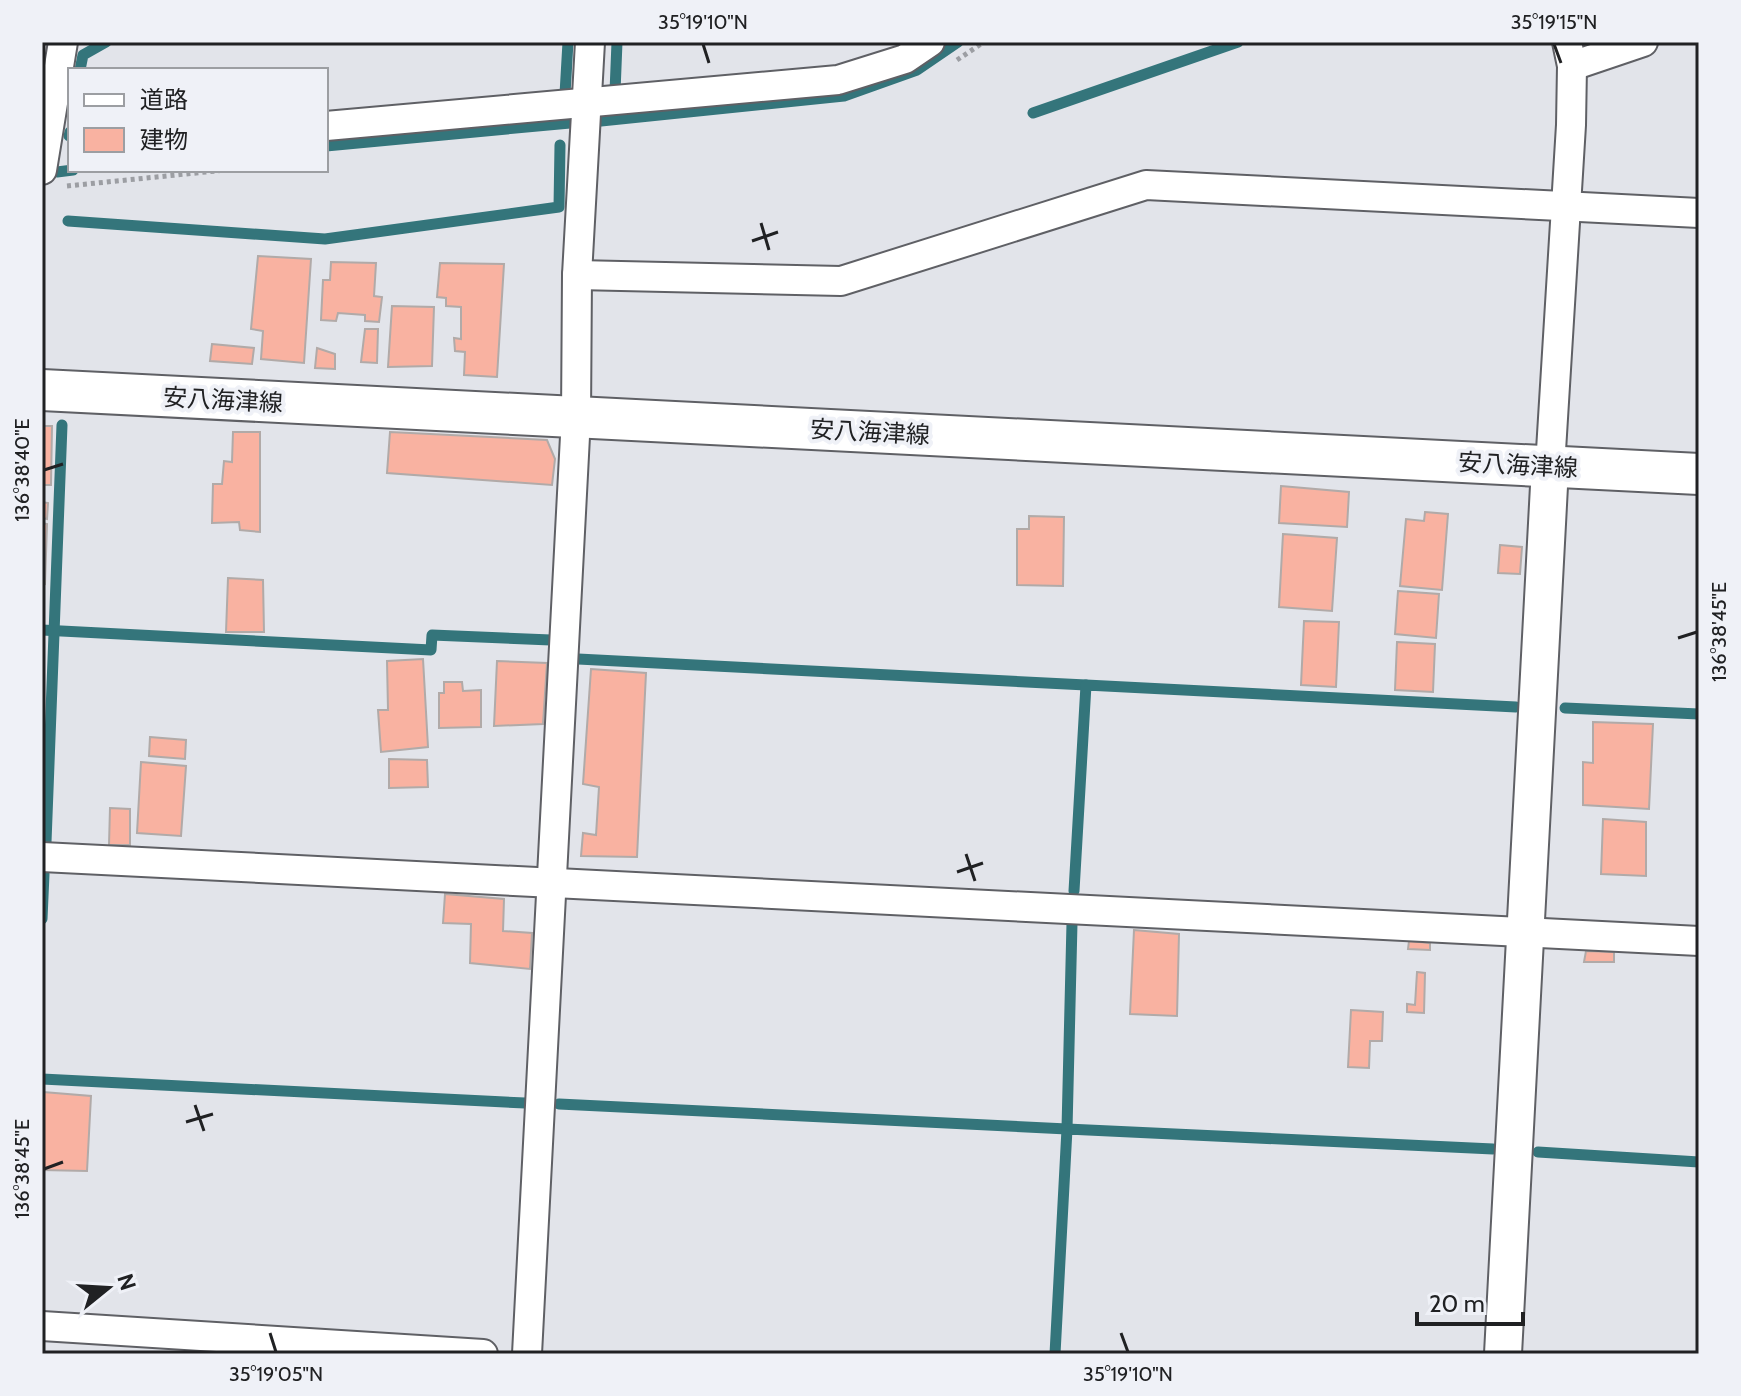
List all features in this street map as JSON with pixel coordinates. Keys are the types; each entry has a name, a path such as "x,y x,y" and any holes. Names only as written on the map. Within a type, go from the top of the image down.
{"main road":[{"name":"安八海津線","path":"42,390 1699,474"}],"street":[{"path":"51,161 63,42"},
{"path":"527,1354 576,417 577,275 590,42"},
{"path":"328,126 838,80 905,59 930,42"},
{"path":"1503,1354 1550,467 1567,206 1569,54 1643,42"},
{"path":"577,275 841,281 1146,185 1699,213"},
{"path":"42,857 1699,941"},
{"path":"42,1326 483,1354"}],"building":[{"path":"258,256 311,259 304,363 261,359 263,331 251,329"},
{"path":"331,262 376,263 374,296 382,297 379,322 365,321 365,315 338,313 336,321 321,320 323,280 330,280"},
{"path":"440,263 504,264 497,377 464,375 465,352 455,351 454,338 461,339 461,307 446,306 446,298 437,297"},
{"path":"392,306 434,307 432,366 388,367"},
{"path":"365,329 378,329 377,363 361,362"},
{"path":"212,344 254,348 252,364 210,361"},
{"path":"317,348 335,354 335,369 315,368"},
{"path":"42,426 52,426 51,485 42,485"},
{"path":"233,432 260,432 260,532 240,530 239,522 212,523 213,484 222,484 224,461 232,462"},
{"path":"390,432 547,440 555,459 552,485 387,473"},
{"path":"1281,486 1349,492 1347,527 1279,523"},
{"path":"42,502 48,503 47,519 42,518"},
{"path":"1425,512 1448,514 1442,590 1400,586 1406,519 1424,521"},
{"path":"1029,516 1064,517 1063,586 1017,585 1017,529 1029,529"},
{"path":"42,523 47,524 45,584 42,583"},
{"path":"1283,534 1337,538 1332,611 1279,607"},
{"path":"1500,545 1522,547 1520,574 1498,573"},
{"path":"228,578 263,580 264,632 226,632"},
{"path":"1398,591 1439,594 1436,638 1395,634"},
{"path":"1304,621 1339,622 1336,687 1301,685"},
{"path":"1397,642 1435,644 1433,692 1395,690"},
{"path":"423,659 428,747 381,752 378,710 388,710 387,661"},
{"path":"497,661 547,663 543,724 494,726"},
{"path":"591,669 646,673 637,857 581,856 583,833 596,835 599,787 583,784"},
{"path":"444,682 462,682 463,691 481,690 481,727 439,728 439,693 444,693"},
{"path":"1593,722 1653,724 1649,809 1583,805 1583,762 1593,763"},
{"path":"150,737 186,740 185,759 149,756"},
{"path":"389,759 427,760 428,787 389,788"},
{"path":"141,762 186,766 181,836 137,833"},
{"path":"110,808 130,809 130,845 109,845"},
{"path":"1603,819 1646,822 1646,876 1601,874"},
{"path":"445,894 504,899 503,931 532,933 530,969 470,963 471,924 443,923"},
{"path":"1134,930 1179,934 1177,1016 1130,1014"},
{"path":"1409,941 1430,943 1430,950 1408,949"},
{"path":"1586,951 1614,952 1614,962 1584,962"},
{"path":"1417,972 1425,973 1424,1013 1407,1012 1407,1004 1415,1005"},
{"path":"1351,1010 1383,1012 1382,1041 1370,1041 1369,1068 1348,1067"},
{"path":"43,1092 91,1096 87,1171 42,1170"}],"waterway":[{"path":"80,68 83,55 106,42"},
{"path":"565,94 568,42"},
{"path":"615,92 617,42"},
{"path":"601,121 844,96 917,70 958,42"},
{"path":"1033,113 1238,42"},
{"path":"328,146 570,123"},
{"path":"68,221 325,239 559,207 560,145"},
{"path":"57,172 68,171"},
{"path":"46,842 62,425"},
{"path":"42,630 431,650 432,635 551,640"},
{"path":"578,659 1086,685"},
{"path":"1074,891 1086,685 1516,707"},
{"path":"1565,708 1699,714"},
{"path":"42,919 44,874"},
{"path":"559,1104 1067,1129 1072,923"},
{"path":"42,1079 525,1103"},
{"path":"1055,1354 1067,1129 1493,1149"},
{"path":"1538,1152 1699,1162"}]}
